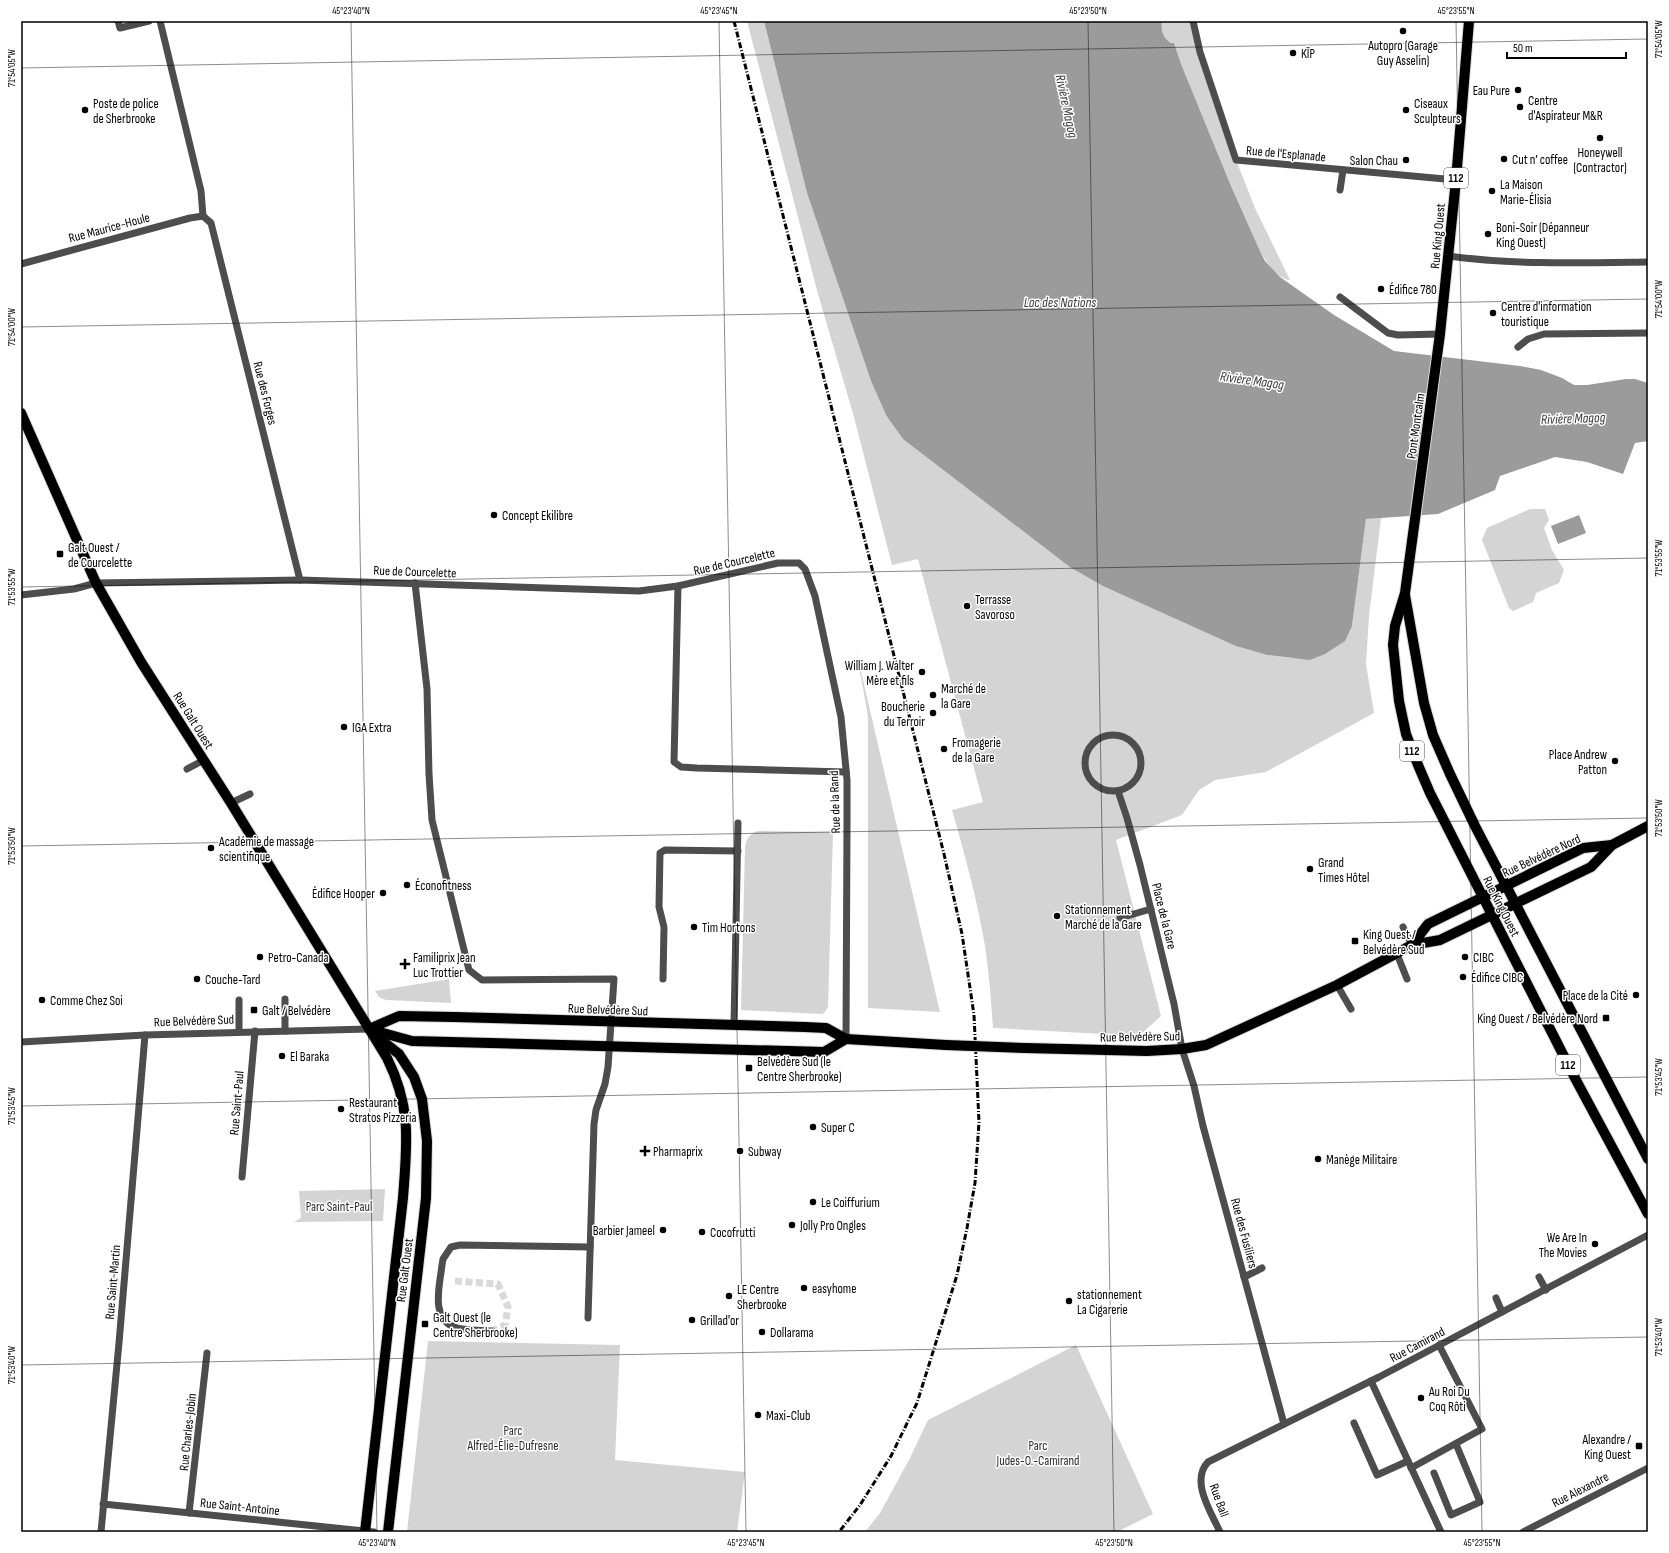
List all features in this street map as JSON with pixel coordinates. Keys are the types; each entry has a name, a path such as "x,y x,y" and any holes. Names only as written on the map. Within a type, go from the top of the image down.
{"main road":[{"name":"Rue King Ouest","path":"1440,334 1456,180 1469,21"},
{"name":"Pont Montcalm","path":"1415,521 1440,334"},
{"name":"Rue Galt Ouest","path":"21,413 96,583 141,662 231,803 369,1029 394,1073 405,1106 406,1144 401,1218 368,1532"},
{"name":"Rue King Ouest","path":"1415,521 1405,593 1395,626 1393,645 1399,701 1406,734 1430,793 1576,1080 1648,1214"},
{"name":"Rue King Ouest","path":"1405,593 1424,703 1433,735 1469,813 1515,904 1648,1159"},
{"name":"Rue Belvédère Nord","path":"1492,915 1591,867 1612,845 1648,826"},
{"name":"Rue Belvédère Nord","path":"1483,896 1583,848 1612,845"},
{"name":"Rue Belvédère Sud","path":"1412,945 1428,924 1483,896"},
{"name":"Rue Belvédère Sud","path":"369,1029 399,1016 826,1028 846,1039 1025,1048 1100,1050 1182,1049 1206,1045 1220,1040 1337,985 1412,945 1440,940 1492,915"},
{"name":"Rue Galt Ouest","path":"369,1029 399,1054 414,1077 422,1099 427,1140 426,1198 388,1532"},
{"name":"Rue Belvédère Sud","path":"369,1029 412,1041 824,1052 846,1039"}],"street":[{"path":"118,21 120,28 149,21"},
{"path":"160,21 200,191 203,216"},
{"name":"Rue de l'Esplanade","path":"1193,21 1200,52 1236,160 1456,180"},
{"path":"1340,190 1343,170"},
{"name":"Rue Maurice-Houle","path":"21,264 190,218 203,216"},
{"name":"Rue des Forges","path":"203,216 211,222 300,580"},
{"path":"1448,256 1487,261 1537,264 1648,262"},
{"path":"1340,297 1388,333 1398,335 1440,334"},
{"path":"1518,347 1528,339 1544,334 1648,333"},
{"name":"Rue de Courcelette","path":"21,595 74,589 96,583 300,580 639,590 678,586 778,563 799,563 805,569"},
{"name":"Rue de la Rand","path":"805,569 815,596 841,718 846,772 846,1039"},
{"path":"415,583 427,689 429,774 432,820 469,970 482,980 614,979 610,1022 610,1046 605,1084 596,1110 594,1124 588,1318"},
{"path":"678,586 674,762 681,767 697,768 846,772"},
{"path":"1106,736 1115,736 1128,740 1137,749 1141,757 1139,775 1134,782 1126,788 1118,791 1099,787 1092,781 1087,773 1087,754 1091,746 1106,736"},
{"path":"187,769 204,760"},
{"name":"Place de la Gare","path":"1118,791 1127,818 1174,1004 1182,1049"},
{"path":"231,803 250,794"},
{"path":"734,1025 738,823"},
{"path":"663,979 664,927 659,907 660,854 665,850 738,851"},
{"path":"1120,918 1150,909"},
{"path":"1403,927 1412,945"},
{"path":"1397,954 1408,980"},
{"path":"1337,985 1351,1009"},
{"path":"285,999 286,1031"},
{"path":"239,1000 239,1032"},
{"name":"Rue Belvédère Sud","path":"21,1042 145,1035 369,1029"},
{"name":"Rue Saint-Paul","path":"242,1177 255,1031"},
{"name":"Rue Saint-Martin","path":"100,1532 119,1343 145,1035"},
{"name":"Rue des Fusiliers","path":"1182,1049 1194,1086 1284,1424"},
{"name":"Rue Camirand","path":"1201,1475 1202,1468 1208,1462 1371,1381 1648,1235"},
{"path":"492,1331 454,1328 447,1323 439,1311 438,1304 443,1259 451,1247 460,1245 590,1247"},
{"path":"1244,1276 1262,1268"},
{"path":"1539,1277 1546,1290"},
{"path":"1496,1298 1502,1312"},
{"path":"1411,1468 1482,1429 1439,1345"},
{"name":"Rue Charles-Jobin","path":"189,1513 207,1353"},
{"path":"1371,1381 1441,1532"},
{"path":"1354,1423 1377,1475 1408,1460"},
{"path":"1434,1473 1451,1515 1480,1502 1456,1444"},
{"name":"Rue Alexandre","path":"1523,1532 1648,1468"},
{"name":"Rue Ball","path":"1201,1475 1201,1484 1220,1532"},
{"name":"Rue Saint-Antoine","path":"103,1504 368,1532"}],"green space":[{"path":"747,21 764,21 807,193 871,381 886,415 1236,646 1267,655 1292,658 1352,626 1366,519 1381,518 1369,616 1366,664 1374,713 1266,772 1215,780 1199,790 1182,815 1116,840 1161,1016 1139,1036 993,1028 988,966 982,929 962,844 952,810 983,802 918,559 892,565 854,417 818,294"},
{"path":"1162,21 1193,21 1236,160 1255,208 1290,280 1285,279 1276,273 1260,251 1231,186 1181,64 1174,43 1167,41 1163,35"},
{"path":"1530,509 1545,509 1549,520 1544,528 1552,550 1564,570 1559,583 1536,593 1533,602 1513,611 1509,608 1482,540 1487,528"},
{"path":"856,650 940,1012 868,1008 868,716"},
{"path":"758,831 833,832 828,1007 822,1014 741,1010 745,848 748,837"},
{"path":"449,979 451,1003 386,1000 379,997 375,991"},
{"name":"Parc Saint-Paul","path":"385,1189 383,1221 294,1222 301,1218 299,1191"},
{"name":"Parc Alfred-Élie-Dufresne","path":"428,1341 620,1345 615,1460 745,1472 737,1532 407,1532"},
{"name":"Parc Judes-O.-Camirand","path":"1076,1345 1153,1514 1117,1532 865,1532 880,1513 909,1460 928,1420"}],"water":[{"name":"Lac des Nations","path":"764,21 1162,21 1163,34 1168,41 1174,43 1181,64 1231,186 1260,251 1265,261 1280,277 1334,315 1394,351 1520,366 1541,370 1562,378 1574,385 1587,385 1626,379 1635,379 1648,383 1648,441 1635,443 1623,474 1587,462 1555,457 1500,476 1495,490 1438,514 1366,519 1352,626 1345,641 1325,654 1310,660 1267,655 1236,646 1103,586 1070,567 903,439 886,415 871,381 807,193"},
{"path":"1579,515 1586,533 1558,544 1551,526"}],"tunnel":[{"path":"455,1281 498,1284 508,1307 505,1325 492,1331"}],"railway":[{"path":"734,21 944,854 962,934 974,1015 979,1122 975,1183 957,1275 917,1403 891,1456 860,1505 839,1532"}],"place":[{"name":"Autopro (Garage Guy Asselin)","path":"1403,31"},
{"name":"KÏP","path":"1293,53"},
{"name":"Eau Pure","path":"1518,90"},
{"name":"Centre d'Aspirateur M&R","path":"1520,107"},
{"name":"Poste de police de Sherbrooke","path":"85,110"},
{"name":"Ciseaux Sculpteurs","path":"1406,110"},
{"name":"Honeywell (Contractor)","path":"1600,138"},
{"name":"Cut n′ coffee","path":"1504,159"},
{"name":"Salon Chau","path":"1406,160"},
{"name":"La Maison Marie-Élisia","path":"1492,191"},
{"name":"Boni-Soir (Dépanneur King Ouest)","path":"1488,234"},
{"name":"Édifice 780","path":"1381,289"},
{"name":"Centre d'information touristique","path":"1493,313"},
{"name":"Concept Ekilibre","path":"494,515"},
{"name":"Galt Ouest / de Courcelette","path":"60,554"},
{"name":"Terrasse Savoroso","path":"967,606"},
{"name":"William J. Walter Mère et fils","path":"922,672"},
{"name":"Marché de la Gare","path":"933,695"},
{"name":"Boucherie du Terroir","path":"933,713"},
{"name":"IGA Extra","path":"344,727"},
{"name":"Fromagerie de la Gare","path":"944,749"},
{"name":"Place Andrew Patton","path":"1615,761"},
{"name":"Académie de massage scientifique","path":"211,848"},
{"name":"Grand Times Hôtel","path":"1310,869"},
{"name":"Éconofitness","path":"407,885"},
{"name":"Édifice Hooper","path":"383,893"},
{"name":"Stationnement Marché de la Gare","path":"1057,916"},
{"name":"Tim Hortons","path":"694,927"},
{"name":"King Ouest / Belvédère Sud","path":"1355,941"},
{"name":"Petro-Canada","path":"260,957"},
{"name":"CIBC","path":"1465,957"},
{"name":"Familiprix Jean Luc Trottier","path":"405,964"},
{"name":"Édifice CIBC","path":"1463,977"},
{"name":"Couche-Tard","path":"197,979"},
{"name":"Place de la Cité","path":"1636,995"},
{"name":"Comme Chez Soi","path":"42,1000"},
{"name":"Galt / Belvédère","path":"254,1010"},
{"name":"King Ouest / Belvédère Nord","path":"1606,1018"},
{"name":"El Baraka","path":"282,1056"},
{"name":"Belvédère Sud (le Centre Sherbrooke)","path":"749,1068"},
{"name":"Restaurant Stratos Pizzeria","path":"341,1109"},
{"name":"Super C","path":"813,1127"},
{"name":"Pharmaprix","path":"645,1151"},
{"name":"Subway","path":"740,1151"},
{"name":"Manège Militaire","path":"1318,1159"},
{"name":"Le Coiffurium","path":"813,1202"},
{"name":"Jolly Pro Ongles","path":"792,1225"},
{"name":"Barbier Jameel","path":"663,1230"},
{"name":"Cocofrutti","path":"702,1232"},
{"name":"We Are In The Movies","path":"1595,1244"},
{"name":"easyhome","path":"804,1288"},
{"name":"LE Centre Sherbrooke","path":"729,1296"},
{"name":"stationnement La Cigarerie","path":"1069,1301"},
{"name":"Grillad'or","path":"692,1320"},
{"name":"Galt Ouest (le Centre Sherbrooke)","path":"425,1324"},
{"name":"Dollarama","path":"762,1332"},
{"name":"Au Roi Du Coq Rôti","path":"1421,1398"},
{"name":"Maxi-Club","path":"758,1415"},
{"name":"Alexandre / King Ouest","path":"1639,1446"}],"water label":[{"name":"Rivière Magog","path":"1067,106"},
{"name":"Rivière Magog","path":"1252,380"},
{"name":"Rivière Magog","path":"1573,418"}]}
